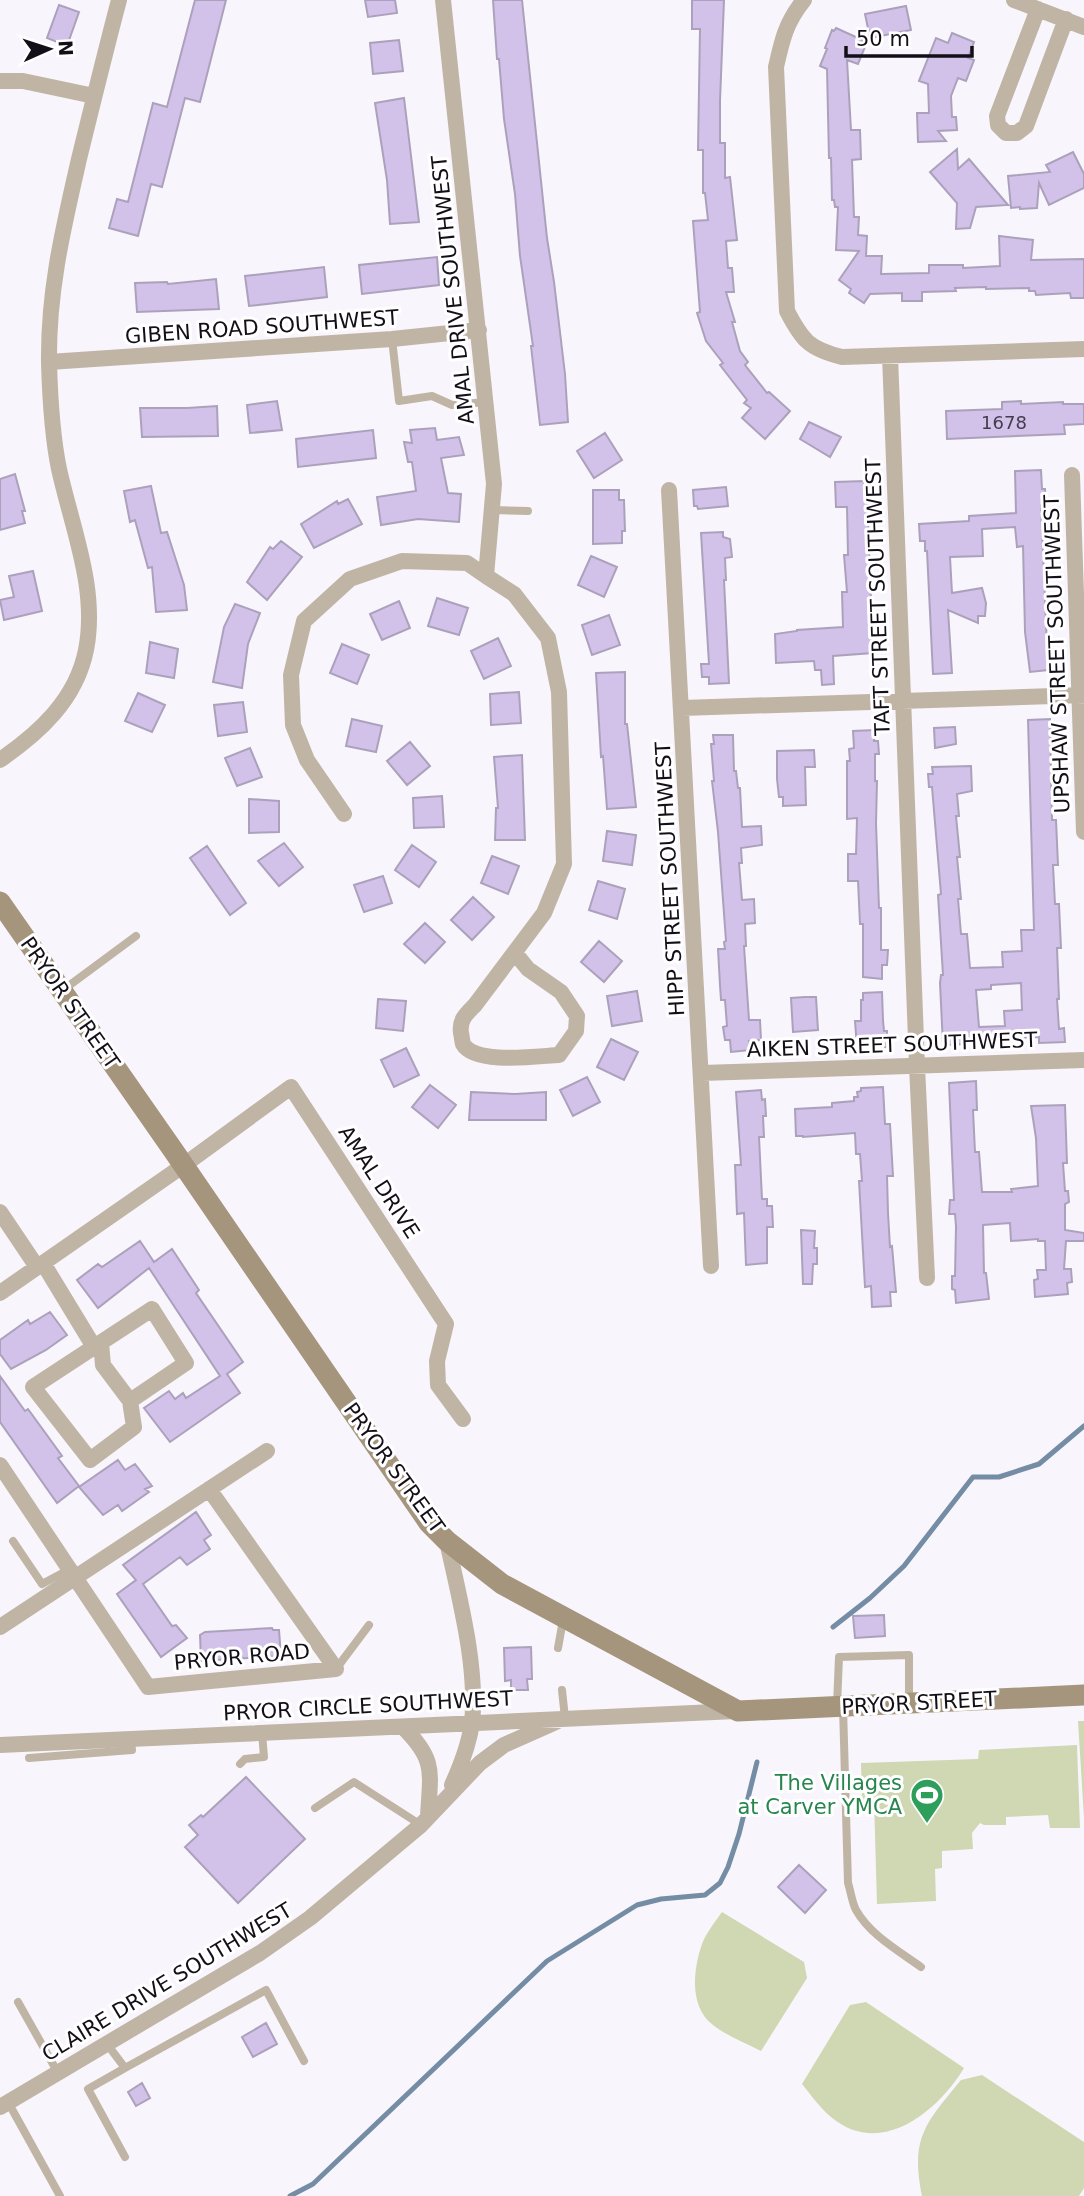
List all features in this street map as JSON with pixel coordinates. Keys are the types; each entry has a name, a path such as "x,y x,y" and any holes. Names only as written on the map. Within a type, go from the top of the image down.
{"main road":[{"name":"PRYOR STREET","path":"0,902 429,1523 447,1541 502,1584 738,1711 1084,1695"}],"street":[{"path":"0,760 45,726 70,692 86,653 90,624 89,594 59,466 52,414 49,362 51,305 58,246 119,0"},
{"name":"AMAL DRIVE SOUTHWEST","path":"443,0 494,484 486,576"},
{"path":"804,0 785,30 776,67 787,311 799,335 821,352 842,357 1084,349"},
{"path":"1014,0 1084,27"},
{"path":"1038,9 997,116 998,125 1006,132 1017,133 1026,126 1066,19"},
{"path":"0,81 23,81 94,96"},
{"name":"GIBEN ROAD SOUTHWEST","path":"49,362 392,339 479,330"},
{"name":"TAFT STREET SOUTHWEST","path":"890,356 927,1278"},
{"name":"UPSHAW STREET SOUTHWEST","path":"1072,475 1082,695 1084,832"},
{"name":"HIPP STREET SOUTHWEST","path":"669,490 711,1266"},
{"path":"344,814 307,760 293,725 291,676 304,621 350,579 402,561 467,563 514,594 548,638 559,692 564,864 544,913 475,1005 463,1016 460,1028 464,1044 474,1053 489,1057 559,1055 576,1031 577,1016 561,992 528,969 515,954"},
{"path":"682,708 1082,695"},
{"name":"AIKEN STREET SOUTHWEST","path":"702,1073 1084,1060"},
{"name":"AMAL DRIVE","path":"184,1165 291,1087 446,1324 437,1362 438,1385 463,1419"},
{"path":"0,1293 184,1165"},
{"path":"0,1212 97,1345 103,1365 130,1401 134,1427 90,1460 33,1387 97,1345 152,1309 186,1363 130,1401"},
{"path":"0,1627 72,1573 267,1451"},
{"name":"PRYOR ROAD","path":"0,1465 148,1687 336,1669 209,1489"},
{"name":"CLAIRE DRIVE SOUTHWEST","path":"4,2105 270,1946 310,1918 425,1821 447,1797 465,1757 472,1723 471,1667 447,1541"},
{"name":"PRYOR CIRCLE SOUTHWEST","path":"0,1745 28,1755 131,1739 738,1711"},
{"path":"447,1797 480,1763 504,1745 565,1718"},
{"path":"403,1727 425,1753 431,1768 425,1821"}],"lane":[{"path":"392,339 399,401 432,396 452,405 486,402"},
{"path":"492,510 528,511"},
{"path":"61,990 136,936"},
{"path":"13,1541 42,1584 72,1573"},
{"path":"558,1648 564,1617"},
{"path":"336,1669 369,1625"},
{"path":"909,1703 909,1655 839,1657 848,1883 855,1908 866,1924 921,1967"},
{"path":"562,1690 565,1718"},
{"path":"240,1764 245,1759 264,1757 262,1733"},
{"path":"315,1808 354,1782 425,1821"},
{"path":"125,2157 88,2090 266,1990 304,2061"},
{"path":"18,2002 58,2073"},
{"path":"107,2044 125,2068"},
{"path":"4,2105 60,2196"}],"green space":[{"path":"1078,1721 1084,1721 1084,1818"},
{"name":"The Villages at Carver YMCA","path":"1077,1745 1080,1828 1050,1828 1048,1815 1006,1817 1006,1825 980,1823 972,1833 973,1849 942,1851 942,1868 935,1869 936,1901 877,1904 874,1800 862,1800 861,1763 978,1759 979,1750"},
{"path":"722,1912 804,1962 807,1978 761,2051 713,2025 705,2017 697,1998 695,1976 699,1954 706,1936"},
{"path":"866,2002 964,2068 939,2100 924,2113 888,2131 869,2133 850,2129 831,2117 802,2084 850,2005"},
{"path":"982,2075 1084,2142 1084,2188 1079,2196 922,2196 918,2159 924,2132 938,2108 961,2080"}],"building":[{"path":"195,0 226,0 200,102 185,98 162,187 151,184 138,236 109,228 117,199 128,202 153,103 167,107"},
{"path":"365,0 395,0 397,13 368,17"},
{"path":"493,0 522,0 547,238 565,374 568,422 540,425 533,346 497,59"},
{"path":"692,0 724,0 720,143 725,143 725,178 730,177 737,240 726,241 728,268 732,268 734,292 726,292 740,351 748,362 745,365 767,393 790,411 765,439 742,418 751,408 744,403 747,400 720,365 723,363 706,341 697,313 700,312 693,221 708,220 703,193 703,150 698,150 700,29 692,29"},
{"path":"59,5 79,12 67,46 47,38"},
{"path":"906,6 911,30 870,38 865,14"},
{"path":"836,28 867,42 858,64 847,60 851,130 860,130 861,159 852,160 854,217 859,217 858,235 867,236 866,256 882,256 881,274 929,273 929,265 963,265 963,268 1000,266 999,236 1033,240 1031,260 1084,259 1084,298 1071,298 1070,293 1036,295 1035,291 1029,291 1029,288 986,287 922,292 922,301 902,301 902,293 870,294 864,303 849,293 851,289 839,280 859,251 836,250 838,207 835,207 832,200 827,69 820,66 832,30"},
{"path":"952,33 974,42 968,58 974,60 966,81 958,78 951,96 952,117 956,117 957,130 938,131 946,141 918,142 917,113 929,113 928,84 919,81 936,38 948,43"},
{"path":"399,40 403,71 373,74 370,43"},
{"path":"404,98 419,222 390,224 387,180 375,103"},
{"path":"957,149 958,169 969,159 1008,205 976,207 970,228 956,229 957,203 930,172"},
{"path":"1073,152 1084,174 1084,188 1049,205 1039,183 1037,208 1011,208 1008,176 1050,172 1046,165"},
{"path":"437,257 439,285 362,294 359,265"},
{"path":"324,267 327,297 249,306 245,276"},
{"path":"216,279 219,309 137,312 135,283 168,284"},
{"path":"277,401 282,430 250,433 247,405"},
{"path":"1021,401 1021,404 1084,404 1084,424 1064,425 1065,434 947,439 946,411 1002,409 1002,402"},
{"path":"217,406 218,436 142,437 140,408"},
{"path":"809,422 841,437 830,457 800,439"},
{"path":"435,428 437,440 459,437 464,455 441,458 448,493 461,494 459,522 418,519 381,525 377,497 416,491 412,462 408,462 404,442 412,443 410,430"},
{"path":"373,430 376,458 298,467 296,439"},
{"path":"605,433 622,460 594,478 577,451"},
{"path":"1041,470 1046,505 1041,505 1048,670 1030,672 1025,632 1023,546 1017,547 1015,527 982,529 983,556 950,557 952,593 982,588 986,603 985,616 978,616 978,623 948,610 952,673 933,674 927,551 925,541 920,541 919,524 969,521 969,516 1016,513 1015,471"},
{"path":"15,474 25,511 22,511 25,523 0,530 0,479"},
{"path":"864,481 867,493 873,653 833,656 834,684 822,685 821,670 815,670 814,661 776,663 775,634 843,627 842,592 847,592 844,555 848,555 847,507 836,507 835,482"},
{"path":"151,486 161,533 167,532 184,585 187,610 156,612 152,567 148,568 135,520 130,522 124,491"},
{"path":"726,487 728,506 698,509 694,506 693,490"},
{"path":"593,490 619,490 619,500 624,500 625,531 622,531 622,543 593,544"},
{"path":"348,499 362,524 314,548 301,524 337,501 338,504"},
{"path":"723,532 723,537 730,539 732,557 725,558 724,580 729,683 709,684 709,677 702,677 701,664 709,664 701,533"},
{"path":"281,541 302,557 267,600 247,582 270,547 273,549"},
{"path":"591,556 617,567 604,597 578,585"},
{"path":"33,571 42,611 4,620 0,600 14,597 9,576"},
{"path":"437,598 468,608 459,635 428,626"},
{"path":"399,601 410,628 382,640 370,614"},
{"path":"235,604 260,613 248,644 242,688 213,682 224,627"},
{"path":"609,615 620,645 592,655 582,625"},
{"path":"498,638 511,666 484,679 471,651"},
{"path":"150,642 178,649 174,678 146,673"},
{"path":"342,644 369,655 357,684 330,673"},
{"path":"625,672 625,724 636,807 607,809 596,673"},
{"path":"519,692 521,723 491,725 490,694"},
{"path":"138,693 165,705 152,732 125,721"},
{"path":"243,702 247,732 218,736 214,705"},
{"path":"352,719 382,726 376,752 346,746"},
{"path":"1050,719 1052,820 1056,820 1058,865 1053,865 1055,904 1059,904 1061,948 1057,948 1057,999 1059,1029 1064,1028 1065,1042 1039,1043 1039,1037 1013,1038 1013,1042 943,1045 940,983 943,975 938,895 941,894 932,787 929,787 928,774 933,774 932,767 971,766 972,791 957,794 961,934 967,934 970,968 1003,967 1002,952 1022,951 1021,930 1034,930 1028,720","holes":["1021,983 1022,1010 1004,1011 1005,1026 979,1027 976,990 991,989 991,985"]},
{"path":"955,727 956,744 935,748 934,728"},
{"path":"874,730 874,741 878,741 879,754 875,754 875,781 881,950 888,950 887,965 882,965 882,979 863,977 863,924 860,924 858,881 848,881 848,854 856,854 857,818 847,819 849,749 854,748 853,731"},
{"path":"713,735 733,735 734,771 740,788 742,827 761,826 762,845 741,848 742,863 739,863 742,900 754,899 755,923 745,924 744,946 749,1020 760,1020 761,1040 749,1041 750,1050 731,1052 730,1040 725,1040 725,1000 721,1000 720,985 718,949 725,949 726,941 712,781"},
{"path":"410,742 430,766 407,785 387,761"},
{"path":"250,748 262,777 237,786 225,758"},
{"path":"814,750 815,767 805,767 806,805 783,806 777,779 777,751"},
{"path":"522,755 525,840 495,840 498,808 494,757"},
{"path":"442,796 444,827 414,828 413,798"},
{"path":"249,799 279,801 279,832 249,833"},
{"path":"607,831 636,835 632,865 603,861"},
{"path":"284,843 303,867 279,886 258,861"},
{"path":"412,845 436,862 419,887 395,870"},
{"path":"207,846 246,903 230,915 190,858"},
{"path":"492,856 519,866 508,894 481,883"},
{"path":"383,876 392,903 364,912 354,885"},
{"path":"598,881 625,889 617,919 589,910"},
{"path":"473,897 494,917 472,940 451,920"},
{"path":"425,923 445,942 425,963 404,944"},
{"path":"599,941 622,961 604,982 581,962"},
{"path":"637,991 642,1021 612,1026 607,996"},
{"path":"882,992 887,1047 857,1048 855,1021 861,1021 863,993"},
{"path":"816,997 818,1030 793,1032 791,998"},
{"path":"378,999 406,1001 403,1031 376,1028"},
{"path":"611,1039 638,1052 624,1080 597,1067"},
{"path":"406,1048 419,1075 394,1087 381,1060"},
{"path":"587,1077 600,1102 573,1116 560,1090"},
{"path":"976,1081 977,1110 973,1110 975,1152 979,1152 982,1192 1012,1192 1011,1189 1038,1186 1036,1138 1031,1106 1065,1105 1067,1163 1063,1163 1065,1191 1068,1191 1069,1202 1065,1204 1065,1230 1084,1233 1084,1241 1066,1241 1064,1269 1071,1269 1072,1282 1067,1283 1068,1294 1035,1297 1034,1280 1038,1279 1037,1270 1046,1270 1045,1241 1011,1241 1010,1223 983,1225 984,1273 989,1299 956,1303 952,1276 955,1276 956,1226 955,1214 949,1214 950,1200 954,1200 949,1083"},
{"path":"430,1085 456,1105 438,1128 412,1107"},
{"path":"883,1087 885,1124 890,1124 893,1176 887,1176 888,1213 896,1292 890,1292 891,1306 872,1307 871,1286 865,1287 859,1181 862,1181 855,1133 796,1136 795,1109 832,1107 832,1103 854,1101 861,1088"},
{"path":"761,1090 762,1100 765,1099 766,1116 763,1116 764,1137 759,1137 762,1199 767,1199 767,1206 772,1206 773,1227 767,1227 767,1263 746,1265 744,1213 737,1214 735,1165 741,1165 736,1092"},
{"path":"471,1092 546,1092 546,1120 469,1120"},
{"path":"801,1230 815,1231 817,1264 813,1264 812,1284 803,1284"},
{"path":"140,1241 154,1262 172,1249 199,1290 196,1293 243,1362 227,1374 240,1393 170,1442 144,1408 169,1391 175,1399 183,1393 186,1398 220,1376 149,1268 98,1308 77,1280 98,1264 102,1267"},
{"path":"50,1312 67,1335 11,1369 0,1354 0,1340 28,1320 30,1324"},
{"path":"0,1376 62,1456 58,1458 79,1486 57,1503 0,1422"},
{"path":"118,1460 125,1470 135,1464 152,1486 145,1489 149,1492 122,1511 118,1505 103,1515 79,1487"},
{"path":"196,1512 211,1535 204,1540 210,1549 187,1565 180,1557 143,1584 172,1626 176,1625 187,1638 161,1657 117,1594 136,1580 123,1565"},
{"path":"884,1615 885,1636 855,1638 853,1616"},
{"path":"272,1628 279,1630 281,1656 201,1661 200,1635 205,1632"},
{"path":"531,1647 532,1679 527,1679 528,1690 511,1690 511,1680 505,1681 504,1648"},
{"path":"246,1777 305,1839 238,1903 185,1847 198,1835 189,1825 201,1815 203,1817"},
{"path":"799,1865 826,1890 805,1913 778,1887"},
{"path":"266,2023 277,2044 253,2057 242,2037"},
{"path":"142,2083 150,2098 136,2106 128,2092"}],"waterway":[{"path":"833,1627 870,1598 904,1566 973,1477 999,1477 1039,1464 1084,1426"},
{"path":"290,2196 313,2184 547,1961 637,1905 661,1899 705,1895 720,1883 739,1834 757,1762"}],"place":[{"name":"The Villages at Carver YMCA","path":"927,1825"}]}
